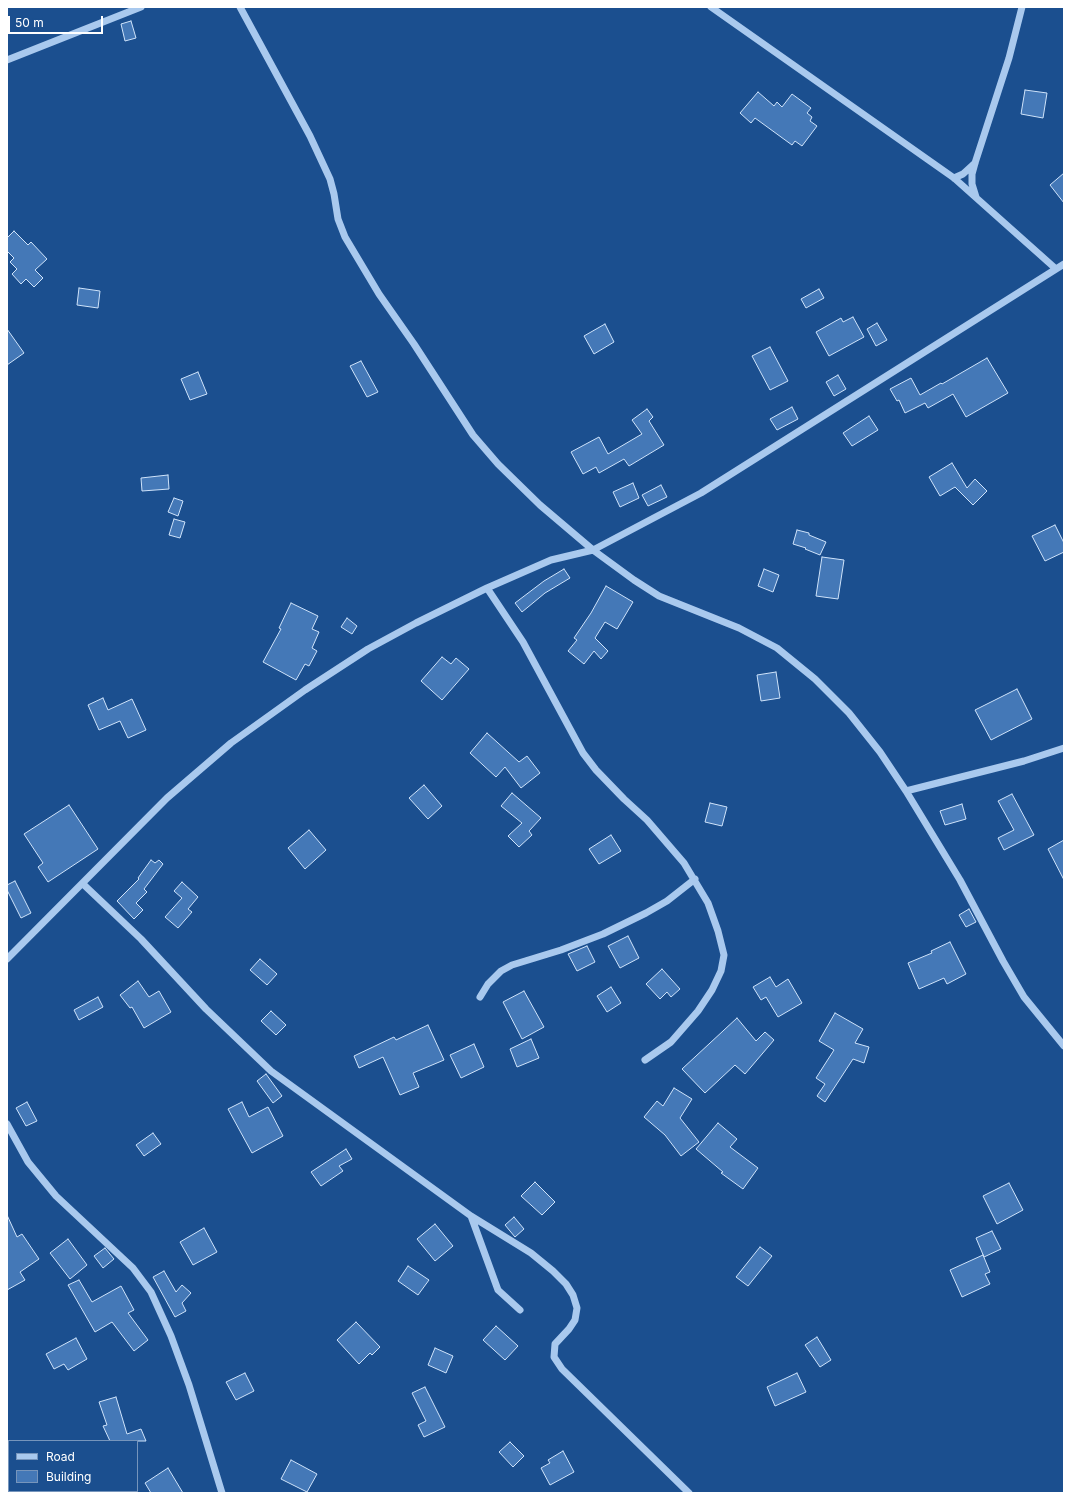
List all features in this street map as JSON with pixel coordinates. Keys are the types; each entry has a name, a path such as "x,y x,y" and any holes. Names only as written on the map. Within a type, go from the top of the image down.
{"street":[{"path":"7,60 140,7"},
{"path":"240,7 310,136 330,180 338,219 345,236 379,294 414,344 472,435 503,469 540,505 593,550 659,596 739,628 777,648 815,679 849,713 880,752 906,791 960,880 1024,997 1064,1046"},
{"path":"711,7 954,178 1056,269"},
{"path":"977,198 972,184 972,174 1009,58 1022,7"},
{"path":"954,178 963,174 975,163"},
{"path":"7,959 167,798 237,739 305,690 368,649 416,623 487,588 551,560 593,550 701,493 1064,264"},
{"path":"487,588 523,642 583,753 596,770 647,820 684,863 695,879 708,903 718,931 724,955 721,971 712,990 698,1011 671,1042 645,1060"},
{"path":"906,791 1024,761 1064,748"},
{"path":"480,997 488,984 502,971 512,965 561,950 603,934 667,901 695,879"},
{"path":"83,884 141,939 206,1010 271,1071 471,1216 531,1253 566,1284 573,1295 577,1308 575,1320 569,1329 554,1344 554,1357 562,1369 689,1493"},
{"path":"7,1124 28,1162 56,1196 133,1268 151,1292 171,1336 189,1385 222,1493"},
{"path":"471,1216 498,1290 520,1310"}],"building":[{"path":"131,21 136,38 125,41 121,24"},
{"path":"1025,90 1047,93 1043,118 1021,114"},
{"path":"758,92 774,106 777,102 782,107 792,94 811,108 807,113 812,117 810,121 817,126 802,146 795,141 792,145 755,118 751,123 740,113"},
{"path":"1064,173 1064,203 1050,185"},
{"path":"14,231 28,245 31,242 47,259 35,270 43,278 34,287 26,279 21,284 12,274 17,269 10,262 14,258 7,251 7,238"},
{"path":"79,288 100,291 98,308 77,305"},
{"path":"819,289 824,298 806,308 801,299"},
{"path":"853,317 864,337 829,356 816,332 841,318 843,322"},
{"path":"877,323 887,340 876,346 867,329"},
{"path":"605,324 614,342 594,354 584,336"},
{"path":"7,329 24,353 7,365"},
{"path":"770,347 788,381 770,390 752,356"},
{"path":"987,358 1008,393 966,417 953,394 928,408 925,403 905,413 899,400 897,401 890,389 911,378 920,395"},
{"path":"361,361 378,392 367,397 350,366"},
{"path":"198,372 207,394 190,400 181,379"},
{"path":"838,375 846,389 834,396 826,382"},
{"path":"792,407 798,419 777,430 770,419"},
{"path":"647,409 653,417 649,421 664,445 629,466 624,459 599,473 596,467 583,474 571,452 599,437 608,454 642,434 632,420"},
{"path":"869,416 878,430 852,446 843,433"},
{"path":"952,463 967,488 975,479 987,491 973,505 955,487 940,496 929,477"},
{"path":"168,475 169,489 142,491 141,478"},
{"path":"633,483 639,498 620,507 613,492"},
{"path":"661,485 667,497 648,506 642,495"},
{"path":"174,498 183,501 178,516 168,512"},
{"path":"174,519 185,522 180,538 169,535"},
{"path":"1055,525 1064,543 1064,552 1045,561 1032,536"},
{"path":"797,530 809,533 809,535 826,542 820,555 805,549 806,548 793,544"},
{"path":"822,557 844,560 838,599 816,596"},
{"path":"564,569 570,578 545,593 522,612 515,603 544,581"},
{"path":"764,569 779,575 773,592 758,586"},
{"path":"606,586 633,602 617,629 605,622 595,638 608,651 601,659 594,651 584,664 568,651 577,640 574,638 591,613"},
{"path":"291,603 318,616 312,629 319,632 312,648 317,651 309,666 305,664 296,680 263,662 281,629 279,628"},
{"path":"347,618 357,626 352,634 341,627"},
{"path":"442,657 451,664 456,658 469,669 442,700 421,681"},
{"path":"776,672 780,698 761,701 757,675"},
{"path":"1017,689 1032,719 991,740 975,710"},
{"path":"103,698 108,710 132,699 146,730 128,738 120,721 99,730 88,705"},
{"path":"487,733 519,762 527,756 540,773 521,788 505,767 496,777 470,753"},
{"path":"424,785 442,806 428,819 409,798"},
{"path":"512,793 541,818 529,831 532,835 519,847 508,836 522,823 501,806"},
{"path":"1012,794 1034,835 1004,850 998,838 1014,830 998,801"},
{"path":"710,803 727,807 722,826 705,822"},
{"path":"962,804 966,819 945,825 940,811"},
{"path":"69,805 98,849 48,882 38,867 43,863 24,834"},
{"path":"309,830 326,850 305,869 288,848"},
{"path":"611,835 621,851 599,864 589,849"},
{"path":"1064,840 1064,880 1048,849"},
{"path":"151,860 155,863 159,860 163,864 144,889 147,892 136,903 143,910 134,919 117,901 139,879 138,878"},
{"path":"15,881 31,913 21,918 7,890 7,885"},
{"path":"182,882 198,897 188,909 192,912 178,928 165,917 182,898 174,891"},
{"path":"969,909 976,922 966,927 959,915"},
{"path":"628,936 639,958 620,968 608,946"},
{"path":"950,942 966,974 947,984 944,978 919,989 908,963 932,953 931,951"},
{"path":"587,946 595,962 577,971 568,954"},
{"path":"260,959 277,974 267,985 250,970"},
{"path":"662,969 680,989 671,997 667,992 660,999 646,984"},
{"path":"770,977 776,987 788,979 802,1003 778,1017 766,997 761,1000 753,987"},
{"path":"138,981 149,997 159,991 171,1012 144,1028 132,1007 130,1008 120,995"},
{"path":"611,987 621,1003 607,1012 597,996"},
{"path":"524,991 544,1027 522,1039 503,1002"},
{"path":"98,997 103,1007 79,1020 74,1010"},
{"path":"271,1011 286,1025 276,1035 261,1021"},
{"path":"835,1013 863,1029 855,1043 869,1047 864,1063 853,1059 825,1102 817,1096 825,1084 816,1078 834,1050 819,1041"},
{"path":"737,1018 756,1041 765,1032 774,1040 745,1074 735,1065 705,1093 682,1069"},
{"path":"428,1025 444,1060 413,1073 419,1087 400,1095 383,1057 359,1068 354,1056 394,1037 396,1040"},
{"path":"531,1039 539,1058 517,1067 510,1049"},
{"path":"474,1044 484,1067 461,1078 450,1055"},
{"path":"266,1074 282,1096 273,1103 257,1081"},
{"path":"674,1088 692,1099 680,1118 699,1142 681,1156 665,1135 644,1117 657,1101 663,1106"},
{"path":"27,1102 37,1121 26,1126 16,1108"},
{"path":"242,1102 249,1117 268,1107 283,1136 252,1153 228,1109"},
{"path":"718,1123 737,1139 730,1147 758,1168 743,1189 721,1173 723,1172 696,1149"},
{"path":"153,1133 161,1144 144,1156 136,1145"},
{"path":"346,1149 352,1159 339,1166 343,1171 321,1186 311,1172"},
{"path":"535,1182 555,1202 542,1215 521,1196"},
{"path":"1009,1183 1023,1210 997,1224 983,1196"},
{"path":"7,1215 17,1237 22,1234 39,1259 20,1272 25,1280 7,1290"},
{"path":"514,1217 524,1229 515,1237 505,1225"},
{"path":"435,1224 453,1246 435,1261 417,1239"},
{"path":"204,1228 217,1252 193,1265 180,1242"},
{"path":"992,1231 1001,1249 984,1257 976,1238"},
{"path":"68,1239 87,1265 70,1279 50,1253"},
{"path":"760,1247 772,1256 748,1286 736,1277"},
{"path":"105,1248 114,1259 103,1268 94,1256"},
{"path":"983,1255 990,1272 985,1274 990,1284 962,1297 950,1270"},
{"path":"408,1266 429,1280 418,1295 398,1281"},
{"path":"164,1271 176,1292 182,1285 191,1293 182,1303 186,1311 175,1317 153,1277"},
{"path":"79,1280 92,1302 121,1286 134,1310 128,1313 148,1340 134,1351 112,1322 95,1332 68,1285"},
{"path":"356,1322 380,1347 372,1355 370,1353 359,1364 337,1340"},
{"path":"496,1326 518,1346 505,1360 483,1340"},
{"path":"817,1337 831,1360 820,1367 805,1345"},
{"path":"76,1338 87,1359 68,1370 64,1364 54,1369 46,1354"},
{"path":"435,1348 453,1356 446,1373 428,1365"},
{"path":"245,1373 254,1391 236,1400 226,1382"},
{"path":"797,1373 806,1392 775,1406 767,1387"},
{"path":"425,1387 445,1427 424,1437 418,1425 426,1421 412,1393"},
{"path":"116,1397 127,1434 141,1429 146,1441 110,1440 103,1426 107,1425 99,1402"},
{"path":"510,1442 524,1456 513,1467 499,1452"},
{"path":"563,1451 574,1472 550,1485 541,1468 550,1463 548,1460"},
{"path":"291,1460 317,1474 307,1492 281,1479"},
{"path":"168,1468 183,1493 151,1493 145,1483"}]}
